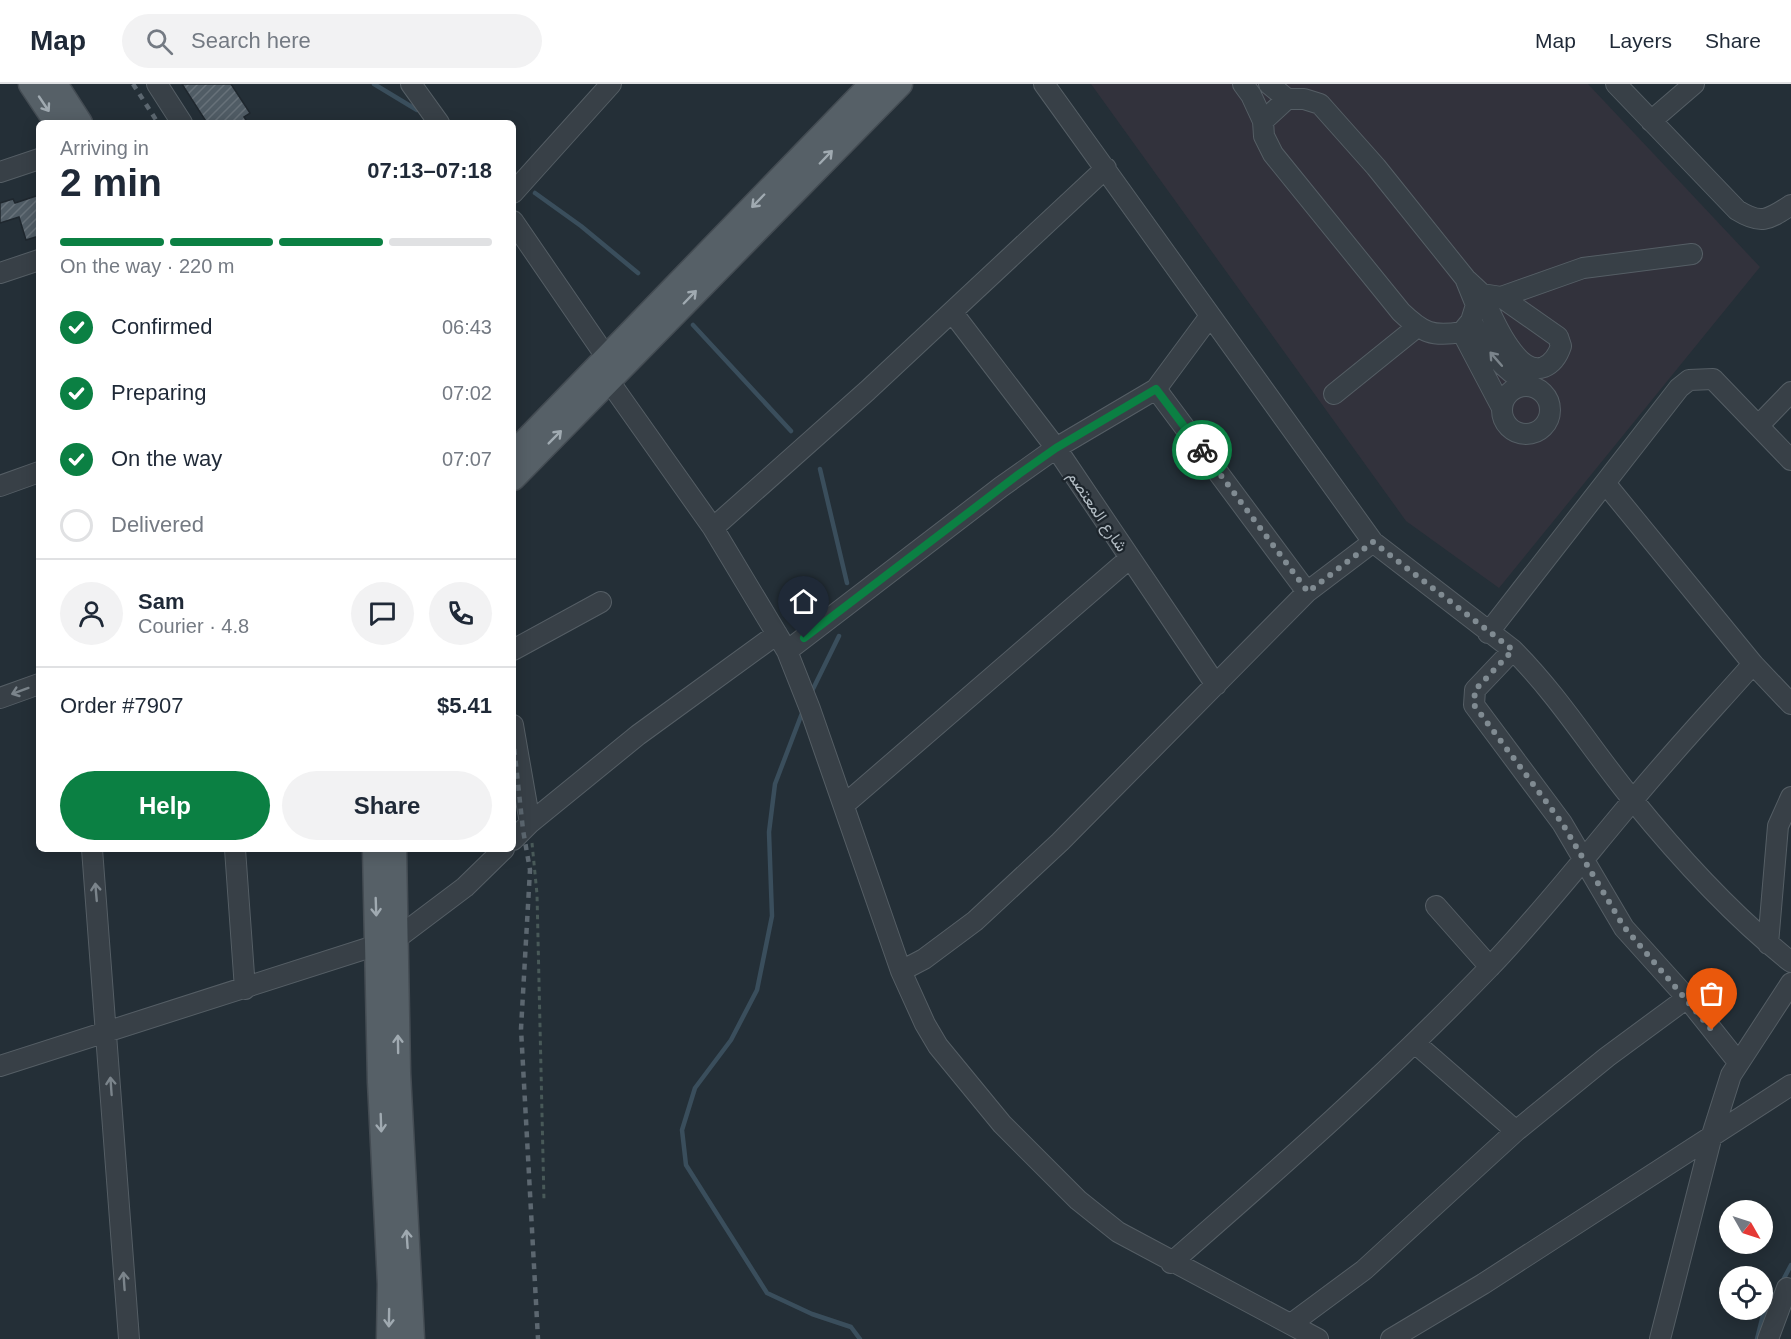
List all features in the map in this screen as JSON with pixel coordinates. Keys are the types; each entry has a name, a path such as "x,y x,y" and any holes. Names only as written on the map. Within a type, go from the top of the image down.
{"main road":[{"path":"32,84 55,120"},
{"path":"55,84 78,120"},
{"path":"516,475 608,370 872,84"},
{"path":"516,451 608,370 900,84"},
{"path":"375,852 405,1121 400,1284 389,1339"},
{"path":"394,852 387,942 381,1128 400,1284 412,1339"}],"street":[{"path":"157,84 180,120"},
{"path":"411,84 437,120"},
{"path":"1044,84 1373,542 1488,633 1513,650 1533,670 1633,800 1687,861 1768,944 1791,963"},
{"path":"1243,84 1251,95 1263,121 1264,136 1273,153 1401,312 1417,327 1433,335 1467,326"},
{"path":"1269,84 1287,99 1304,99 1320,104 1376,167 1465,278 1476,305 1467,326 1502,408 1506,424 1516,432 1533,434 1540,430 1549,418 1550,404 1540,390 1509,374 1467,326"},
{"path":"1616,84 1737,210 1747,216 1764,220 1791,205"},
{"path":"1651,121 1694,84"},
{"path":"516,190 607,86"},
{"path":"1263,121 1287,99"},
{"path":"0,172 36,160"},
{"path":"713,528 830,425 1106,168"},
{"path":"516,226 713,528 786,650 810,709 901,971 938,1046 1002,1124 1078,1200 1118,1233 1318,1339"},
{"path":"1465,278 1491,295 1582,268 1692,254"},
{"path":"0,273 36,261"},
{"name":"شارع المعتصم","path":"952,312 1056,448 1216,685"},
{"path":"516,837 530,823 661,717 786,650 1056,448 1156,389 1210,316"},
{"path":"1334,394 1417,327"},
{"path":"1488,633 1679,388 1689,380 1713,379 1760,425 1791,460"},
{"path":"1502,408 1511,391 1524,386 1532,386"},
{"path":"1156,389 1308,592"},
{"path":"1760,425 1791,392"},
{"path":"0,486 36,473"},
{"path":"1605,483 1753,664 1791,704"},
{"path":"901,971 924,959 975,921 1060,842 1308,592 1373,542"},
{"path":"844,805 1130,558"},
{"path":"516,648 601,603"},
{"path":"1513,650 1475,690 1474,705 1562,823 1624,927 1687,998 1738,1062"},
{"path":"1171,1263 1315,1138 1415,1043 1490,967 1584,862 1633,800 1753,664"},
{"path":"0,698 36,685"},
{"path":"516,742 530,823"},
{"path":"1768,944 1778,826 1791,797"},
{"path":"92,852 129,1339"},
{"path":"235,852 245,989"},
{"path":"0,1066 387,942 465,887 501,852"},
{"path":"1436,906 1490,967"},
{"path":"1660,1339 1712,1135 1731,1075 1791,983"},
{"path":"1291,1324 1364,1270 1516,1131 1687,998"},
{"path":"1415,1043 1516,1131"},
{"path":"1391,1339 1483,1284 1791,1085"},
{"path":"1768,1339 1786,1288"}],"path":[{"path":"530,823 537,894 544,1201"}],"shaded area":[{"path":"1091,84 1588,84 1760,267 1499,588 1406,521"}],"building":[{"path":"182,84 231,84 250,113 244,117 246,120 205,120"},
{"path":"36,196 36,237 26,240 19,217 0,223 0,203 13,199 15,203"}],"waterway":[{"path":"374,84 417,110"},
{"path":"535,193 581,226 638,273"},
{"path":"693,325 791,431"},
{"path":"820,469 847,583"},
{"path":"811,693 839,636"},
{"path":"804,708 775,784 769,832 772,916 757,990 731,1040 695,1088 682,1130 686,1165 767,1293 812,1314 851,1327 860,1339"},
{"path":"1781,1284 1791,1265"},
{"path":"1757,1339 1763,1315 1775,1294"}],"railway":[{"path":"133,84 156,120"},
{"path":"516,765 530,870 521,1029 538,1339"}],"way so far":[{"path":"1202,450 1308,592 1373,542 1488,633 1513,650 1475,690 1474,705 1562,823 1624,927 1712,1030"}],"route":[{"path":"804,638 1019,474 1056,448 1156,389 1202,450"}]}
